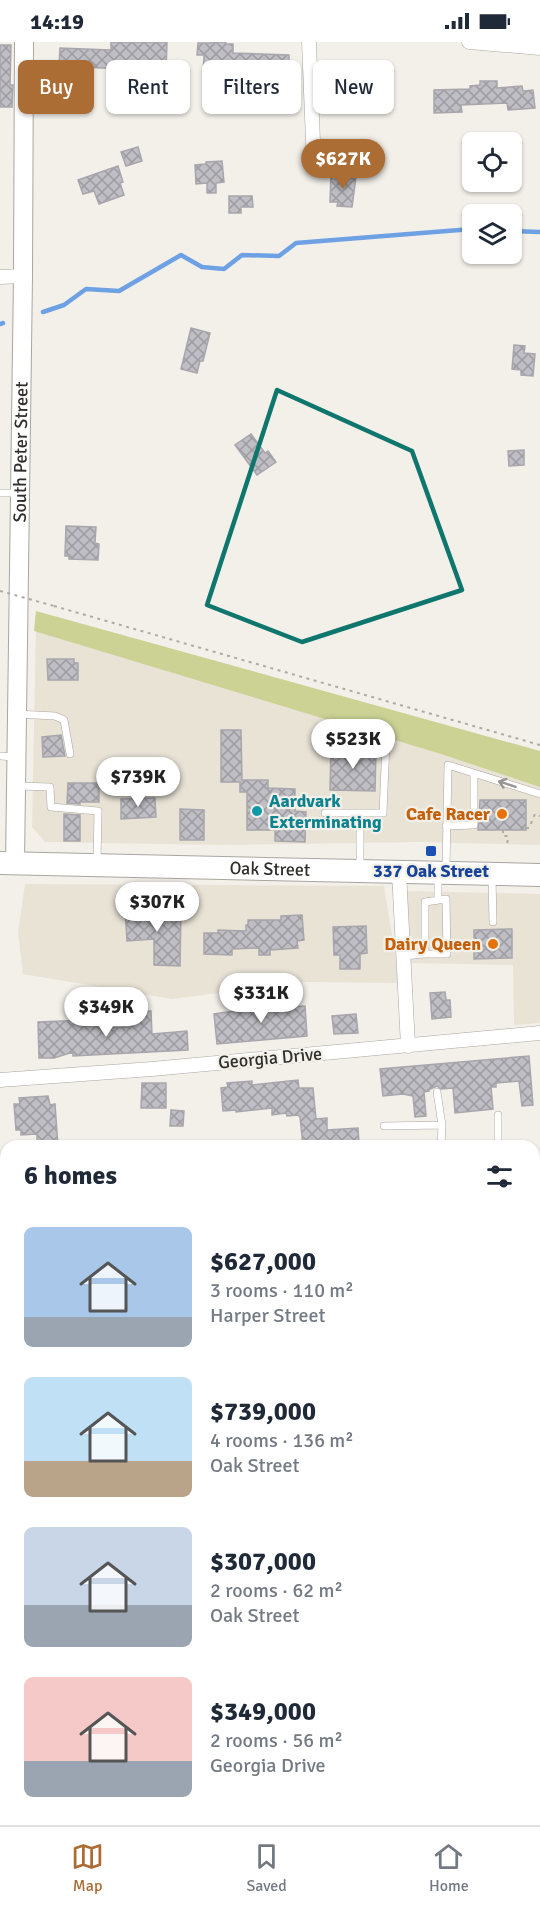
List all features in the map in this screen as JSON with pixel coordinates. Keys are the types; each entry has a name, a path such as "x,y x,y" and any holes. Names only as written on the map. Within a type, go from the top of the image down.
{"main road":[{"name":"Oak Street","path":"8,863 540,874"}],"street":[{"name":"South Peter Street","path":"8,863 16,786 8,757 17,714 24,42"},
{"path":"309,42 314,166"},
{"path":"469,42 540,48"},
{"path":"0,277 23,276"},
{"path":"399,872 408,1046"},
{"name":"Georgia Drive","path":"0,1080 152,1069 540,1033"}],"lane":[{"path":"0,493 20,493"},
{"path":"17,714 55,716 64,720 70,754"},
{"path":"325,813 383,813 386,743"},
{"path":"438,900 446,826 448,765 540,794"},
{"path":"446,826 474,825 474,773"},
{"path":"16,786 50,787 51,807 98,811 97,865"},
{"path":"360,814 360,872"},
{"path":"492,874 493,922"},
{"path":"403,956 447,954 446,899 425,902 425,954"},
{"path":"437,1092 442,1125 441,1140"},
{"path":"498,1115 498,1140"},
{"path":"384,1126 442,1125"}],"path":[{"path":"0,591 540,745"},
{"path":"526,828 529,828 535,814 540,816"},
{"path":"503,830 503,836 508,836 507,848"}],"highlighted area":[{"path":"277,390 412,451 462,590 302,642 207,605"}],"shaded area":[{"path":"36,626 540,761 540,845 419,842 219,845 45,842 32,827"},
{"path":"25,884 384,886 400,983 305,982 172,999 23,974 18,933"},
{"path":"406,891 540,894 540,1023 514,1025 513,965 409,963"}],"green space":[{"path":"36,611 540,751 540,787 441,754 34,631"}],"building":[{"path":"111,42 167,42 166,60 106,60 106,68 94,68 94,60 59,60 60,48 111,50"},
{"path":"198,43 233,44 233,53 289,55 289,60 204,60 204,55 197,55"},
{"path":"0,45 11,45 12,107 0,107"},
{"path":"480,81 497,81 497,88 522,86 523,91 533,90 535,108 508,110 507,103 461,105 462,112 434,113 434,90 470,89 470,86 480,85"},
{"path":"138,147 142,161 126,166 121,152"},
{"path":"222,161 224,182 216,183 216,193 207,193 207,183 196,184 195,165"},
{"path":"118,166 124,195 99,204 94,191 83,194 78,180"},
{"path":"331,175 356,177 352,207 337,206 338,202 330,202"},
{"path":"229,196 252,196 253,207 241,207 241,213 229,213"},
{"path":"191,328 210,333 203,361 200,361 197,373 181,369"},
{"path":"514,345 525,346 524,353 535,354 533,376 521,375 521,370 512,369"},
{"path":"251,434 265,453 268,451 276,462 257,475 235,445"},
{"path":"524,450 524,465 509,466 508,451"},
{"path":"66,526 96,527 95,543 99,544 98,560 69,559 69,556 65,556"},
{"path":"47,659 74,659 74,663 78,663 78,680 48,680"},
{"path":"221,730 241,730 242,780 268,780 268,788 295,789 295,811 306,812 305,842 275,841 275,830 247,830 247,792 240,792 240,782 221,782"},
{"path":"61,735 65,756 43,757 42,737"},
{"path":"331,748 376,749 375,791 330,790"},
{"path":"68,783 99,783 99,802 67,803"},
{"path":"155,798 156,817 121,819 121,799"},
{"name":"Cafe Racer","path":"480,800 526,800 526,830 478,830"},
{"path":"180,809 204,810 204,840 180,840"},
{"path":"64,814 80,815 80,841 64,841"},
{"path":"146,907 146,911 181,911 180,966 154,965 154,939 127,941 125,909"},
{"path":"302,915 304,940 297,941 298,948 270,950 270,955 259,955 259,948 232,949 232,955 204,954 204,933 218,933 218,930 246,931 248,920 281,920 281,916"},
{"path":"366,926 367,953 360,954 360,969 340,969 340,955 334,955 333,927"},
{"name":"Dairy Queen","path":"512,929 512,958 474,959 474,930"},
{"path":"445,992 446,1000 450,1000 451,1017 432,1019 430,993"},
{"path":"270,1006 271,1008 305,1006 307,1036 217,1044 214,1014"},
{"path":"151,1011 152,1034 187,1031 188,1050 73,1056 73,1052 54,1058 39,1058 38,1022 86,1020 86,1026 109,1024 109,1028 131,1027 130,1012"},
{"path":"356,1014 358,1033 334,1034 332,1016"},
{"path":"529,1056 533,1105 522,1106 519,1081 496,1083 496,1087 491,1087 493,1109 455,1113 453,1088 441,1089 437,1086 424,1092 426,1116 415,1117 413,1096 403,1094 383,1096 380,1069"},
{"path":"298,1080 299,1088 313,1088 316,1119 327,1118 327,1130 358,1128 359,1140 302,1140 300,1117 298,1115 287,1116 286,1113 272,1115 272,1108 223,1111 221,1088 228,1087 227,1083 252,1081 252,1085"},
{"path":"142,1083 166,1083 166,1108 141,1108"},
{"path":"48,1096 50,1105 55,1104 58,1140 37,1140 37,1134 21,1135 21,1130 16,1130 14,1104 20,1104 19,1098"},
{"path":"171,1110 184,1111 183,1126 170,1126"}],"waterway":[{"path":"43,312 64,305 86,289 119,291 181,255 202,267 224,269 242,255 279,256 296,243 462,230"},
{"path":"522,231 540,232"}],"place":[{"name":"Aardvark Exterminating","path":"257,811"},
{"name":"Cafe Racer","path":"502,814"},
{"name":"337 Oak Street","path":"431,851"},
{"name":"Dairy Queen","path":"493,944"}]}
